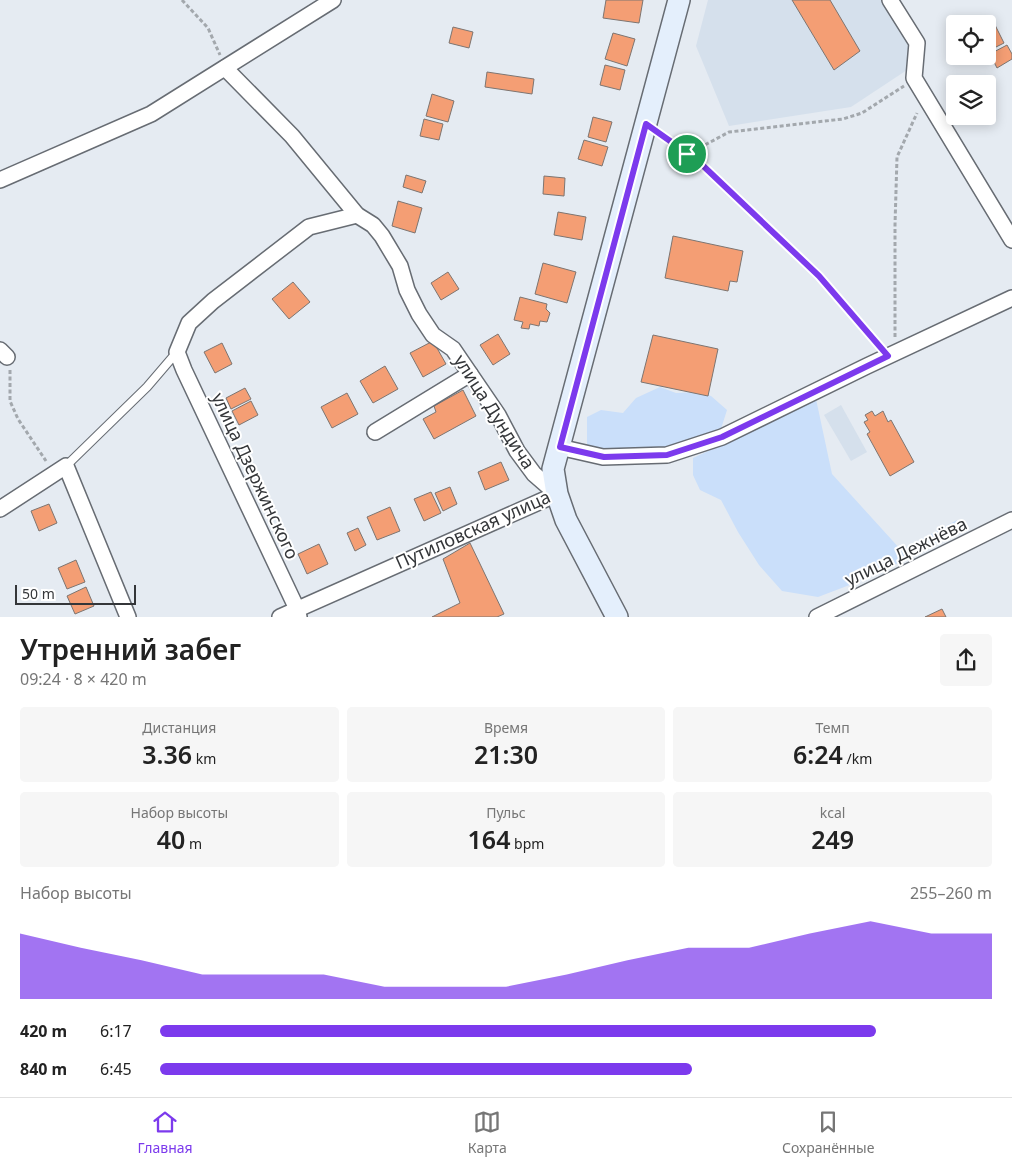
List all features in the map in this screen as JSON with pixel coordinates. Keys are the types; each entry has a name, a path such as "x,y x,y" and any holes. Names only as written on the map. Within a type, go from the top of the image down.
{"street":[{"path":"0,180 151,114 333,0"},
{"name":"Путиловская улица","path":"280,617 297,614 557,494 553,469 679,0"},
{"path":"890,0 917,43 914,78 1012,240"},
{"name":"улица Дундича","path":"225,68 292,136 357,215 373,225 382,236 400,266 407,290 419,314 434,336 453,349 498,416 517,451 534,474 557,494 566,520 617,617"},
{"path":"177,352 190,323 214,301 309,227 357,215"},
{"path":"560,447 604,457 667,455 722,437 1012,298"},
{"name":"улица Дзержинского","path":"177,352 297,614"},
{"path":"375,432 470,374"},
{"path":"0,509 60,470 128,617"},
{"name":"улица Дежнёва","path":"817,617 1012,520"}],"lane":[{"path":"60,470 147,387 177,352"}],"path":[{"path":"182,0 208,28 225,68"},
{"path":"687,154 729,132 843,119 862,113 914,78"},
{"path":"892,354 897,156 925,96"},
{"path":"646,124 697,160 819,276 892,354"},
{"path":"4,354 10,372 10,401 18,419 60,470"}],"shaded area":[{"path":"708,0 884,0 910,42 907,70 851,107 729,126 696,46"},
{"path":"660,387 676,393 699,392 711,396 727,410 720,432 666,449 603,452 587,446 587,417 601,410 623,413 636,398"},
{"path":"816,399 832,474 901,550 957,520 959,528 909,558 860,581 818,597 782,591 759,565 721,500 700,490 693,475 693,458 773,421 804,403"},
{"path":"841,405 867,452 851,461 824,415"}],"building":[{"path":"606,0 643,0 639,23 603,18"},
{"path":"792,0 830,0 860,51 834,70"},
{"path":"453,27 473,32 469,48 449,43"},
{"path":"996,27 1004,43 996,47"},
{"path":"613,33 635,39 627,66 605,59"},
{"path":"1007,45 1012,54 1012,59 997,68 996,51"},
{"path":"605,65 625,70 620,90 600,85"},
{"path":"487,72 534,79 532,94 485,87"},
{"path":"432,94 454,101 448,122 426,116"},
{"path":"593,117 612,122 606,142 588,137"},
{"path":"424,119 443,124 439,140 420,136"},
{"path":"584,140 608,147 602,166 578,159"},
{"path":"406,175 426,181 422,193 403,187"},
{"path":"544,176 565,178 564,196 543,194"},
{"path":"398,201 422,208 415,233 392,226"},
{"path":"558,212 586,217 582,240 554,235"},
{"path":"673,236 743,251 737,282 730,281 728,291 665,278"},
{"path":"543,263 576,272 567,303 535,294"},
{"path":"448,272 459,289 441,300 431,283"},
{"path":"293,282 310,302 289,319 272,299"},
{"path":"520,297 547,304 546,309 550,313 547,322 540,321 539,326 530,324 529,329 521,328 523,322 514,320"},
{"path":"498,334 510,354 493,365 480,345"},
{"path":"653,335 718,349 708,396 641,382"},
{"path":"433,341 446,364 423,377 410,353"},
{"path":"222,343 232,364 215,373 204,352"},
{"path":"385,366 398,389 373,403 360,381"},
{"path":"245,388 251,399 231,409 226,398"},
{"path":"463,390 476,416 434,439 423,419 436,412 434,406"},
{"path":"347,393 358,414 332,428 321,407"},
{"path":"251,401 258,415 239,425 232,411"},
{"path":"872,411 875,416 883,411 888,422 891,420 914,462 890,476 867,434 870,432 864,422 868,420 865,415"},
{"path":"501,462 509,480 485,490 478,472"},
{"path":"450,487 457,504 443,511 435,493"},
{"path":"431,492 441,513 424,521 414,499"},
{"path":"49,504 57,523 39,531 31,511"},
{"path":"390,507 400,531 377,540 367,517"},
{"path":"358,528 366,545 355,551 347,533"},
{"path":"470,543 504,614 497,617 432,617 460,603 443,559"},
{"path":"319,544 328,564 307,574 298,554"},
{"path":"76,560 85,582 67,589 58,568"},
{"path":"86,587 94,606 75,614 67,596"},
{"path":"942,609 946,617 925,617"}],"route":[{"path":"646,124 687,154 697,160 819,276 888,356 722,437 667,455 604,457 560,447 646,124"}]}
